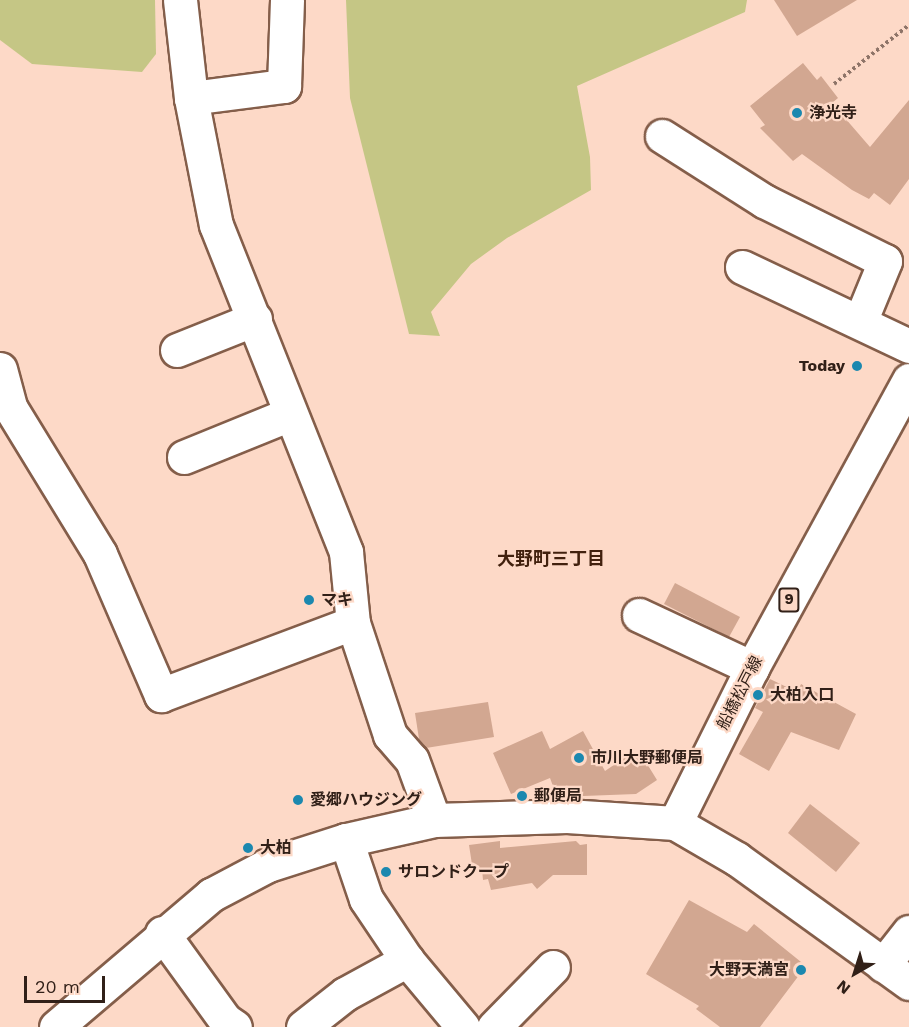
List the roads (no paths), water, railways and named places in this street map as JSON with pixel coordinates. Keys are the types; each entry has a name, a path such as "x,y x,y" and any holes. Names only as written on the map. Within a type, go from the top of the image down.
{"street":[{"path":"180,0 191,98 216,225 346,552 353,623 390,735 412,760 434,820"},
{"path":"191,98 284,86 287,0"},
{"path":"662,136 764,201 885,261 860,322"},
{"path":"742,267 909,346"},
{"path":"177,350 255,319"},
{"path":"0,369 10,407 100,554 161,694 353,623"},
{"name":"船橋松戸線","path":"675,823 752,668 909,380"},
{"path":"184,457 290,414"},
{"path":"639,615 752,668"},
{"path":"56,1027 162,933 211,895 267,865 346,840 434,820 567,816 675,823 737,859 896,974 909,932"},
{"path":"346,840 366,899 407,960 463,1027"},
{"path":"162,933 225,1020 235,1027"},
{"path":"303,1027 345,994 407,960"},
{"path":"494,1027 553,967"}],"place":[{"name":"浄光寺","path":"797,113"},
{"name":"Today","path":"857,366"},
{"name":"マキ","path":"309,600"},
{"name":"大柏入口","path":"758,695"},
{"name":"市川大野郵便局","path":"579,758"},
{"name":"郵便局","path":"522,796"},
{"name":"愛郷ハウジング","path":"298,800"},
{"name":"大柏","path":"248,848"},
{"name":"サロンドクープ","path":"386,872"},
{"name":"大野天満宮","path":"801,970"}],"district":[{"name":"大野町三丁目","path":"551,559"}]}
